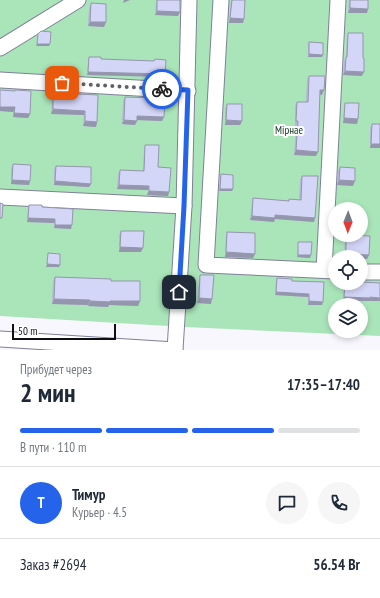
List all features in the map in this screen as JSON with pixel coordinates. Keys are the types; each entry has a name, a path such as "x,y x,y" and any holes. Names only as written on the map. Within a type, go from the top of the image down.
{"street":[{"path":"0,48 78,0"},
{"path":"0,339 175,350 184,206 189,0"},
{"path":"221,0 206,265 328,271"},
{"path":"331,250 338,0"},
{"path":"0,80 188,90"},
{"path":"0,198 184,206"},
{"path":"368,272 380,272"}],"green space":[{"name":"Мірнае","path":"0,0 380,0 380,336 368,335 368,298 328,298 328,334 0,316"}],"building":[{"path":"157,0 180,0 180,12 157,11"},
{"path":"232,0 245,0 244,19 230,18"},
{"path":"350,0 368,0 368,9 350,8"},
{"path":"91,3 106,4 106,22 90,22"},
{"path":"41,31 51,32 50,44 37,44 38,34"},
{"path":"348,33 363,33 364,72 345,71"},
{"path":"309,42 323,43 323,55 309,54"},
{"path":"89,57 101,57 101,59 166,60 165,74 88,72"},
{"path":"309,76 325,76 324,90 320,90 318,152 296,150 298,121 296,121 297,102 308,102"},
{"path":"0,90 31,91 30,114 14,113 15,107 0,107"},
{"path":"53,93 98,95 97,122 85,121 85,111 53,109"},
{"path":"125,97 165,97 164,117 137,116 137,121 124,120"},
{"path":"345,103 359,103 358,119 344,118"},
{"path":"227,104 242,104 242,121 226,120"},
{"path":"372,124 380,124 380,144 371,144"},
{"path":"145,145 159,145 158,167 171,168 169,192 149,191 149,186 119,185 120,170 144,171"},
{"path":"13,164 31,165 30,181 12,180"},
{"path":"56,166 91,167 91,184 55,181"},
{"path":"340,167 355,168 355,181 339,180"},
{"path":"221,174 233,175 233,189 220,189"},
{"path":"302,176 318,176 315,218 275,215 275,218 252,216 253,198 289,201 289,199 301,200"},
{"path":"0,203 3,204 2,218 0,218"},
{"path":"29,205 73,209 72,225 55,225 55,219 28,218"},
{"path":"121,231 144,231 143,248 120,247"},
{"path":"227,232 255,233 255,254 226,252"},
{"path":"368,236 370,236 369,255 368,250 346,250 346,242 368,242"},
{"path":"298,242 312,242 311,255 298,255"},
{"path":"48,253 60,254 60,265 47,264"},
{"path":"200,275 214,275 212,299 199,298"},
{"path":"55,277 111,279 111,281 140,281 140,301 110,302 54,299"},
{"path":"277,278 292,279 292,281 324,282 323,302 309,301 309,294 276,292"},
{"path":"368,282 380,283 380,298 344,297 344,290 368,290"}],"way so far":[{"path":"62,83 162,89"}],"route":[{"path":"162,89 188,90 179,292"}]}
